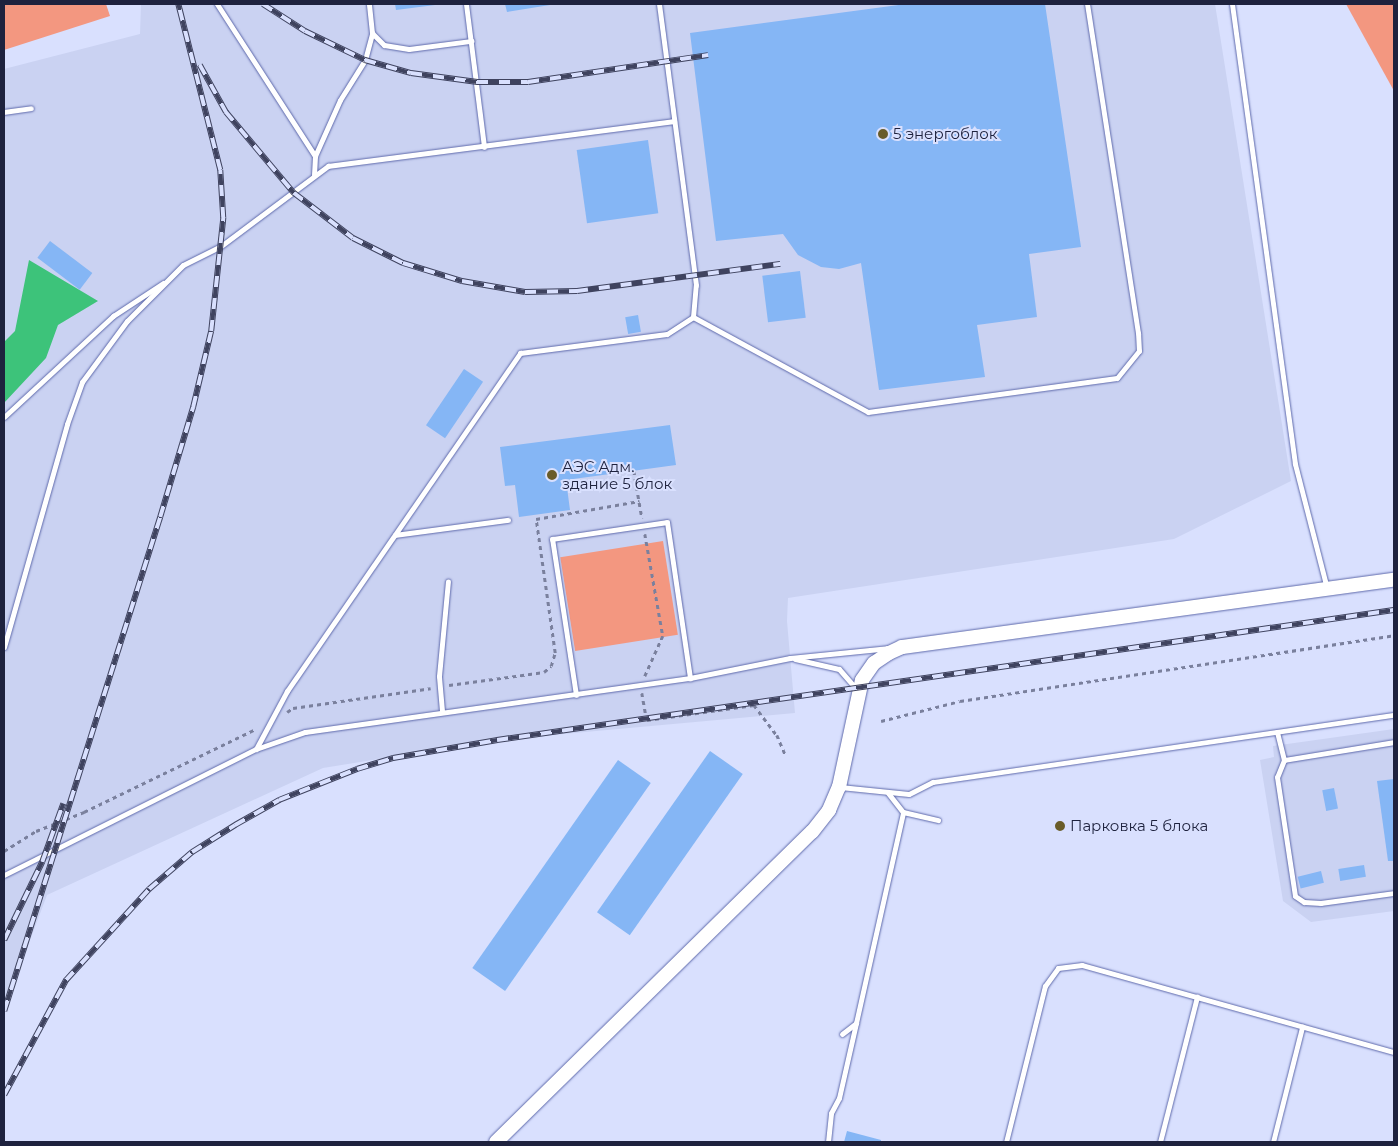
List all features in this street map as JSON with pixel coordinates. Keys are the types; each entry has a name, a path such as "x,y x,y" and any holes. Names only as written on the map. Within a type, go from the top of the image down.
{"main road":[{"path":"496,1142 812,832 828,810 838,787 857,690 874,663 902,647 1394,580"}],"lane":[{"path":"217,4 314,156"},
{"path":"314,175 314,156 340,100 365,60 372,33 369,4"},
{"path":"466,4 484,146"},
{"path":"256,749 287,692 520,354 667,334 692,317 696,285 659,4"},
{"path":"692,317 868,412 1117,378 1139,350 1138,332 1087,4"},
{"path":"1232,4 1295,464 1327,589"},
{"path":"372,33 384,45 409,49 471,41"},
{"path":"4,112 31,108"},
{"path":"4,647 67,424 82,382 128,321 183,266 221,246 328,166 674,122"},
{"path":"4,417 113,316 172,277"},
{"path":"395,535 508,520"},
{"path":"576,694 552,539 643,525 666,522 690,678"},
{"path":"442,711 440,686 448,581"},
{"path":"4,876 256,749 305,732 442,711 690,678 790,658 902,647"},
{"path":"790,658 839,669 857,690"},
{"path":"838,787 888,794 909,794 934,782 1394,715"},
{"path":"1277,732 1284,760 1277,777 1295,896 1304,902 1321,903 1394,893"},
{"path":"1284,760 1394,742"},
{"path":"888,794 902,812 938,820"},
{"path":"828,1142 831,1113 839,1098 902,812"},
{"path":"1006,1142 1046,986 1058,968 1082,965 1394,1052"},
{"path":"1160,1142 1197,997"},
{"path":"842,1034 856,1023"},
{"path":"1274,1142 1302,1027"}],"path":[{"path":"634,471 663,636"},
{"path":"4,851 36,831 84,812 271,721 293,708 544,672 551,666 555,653 536,519 639,501"},
{"path":"881,722 960,701 1394,635"},
{"path":"647,720 754,705 777,735 786,756"}],"shaded area":[{"path":"4,4 106,4 110,16 4,50"},
{"path":"141,4 1215,4 1291,481 1174,539 788,598 787,621 795,713 497,740 323,768 47,895 4,1010 4,69 140,34"},
{"path":"1346,4 1394,4 1394,91"},
{"path":"29,260 98,301 58,325 46,358 4,403 4,342 15,331"},
{"path":"663,541 678,635 575,651 560,557"},
{"path":"1394,729 1394,911 1311,922 1283,901 1260,760 1274,757 1273,746"}],"building":[{"path":"395,4 434,4 435,5 396,10"},
{"path":"505,4 550,4 550,5 507,12"},
{"name":"5 энергоблок","path":"906,4 1045,4 1081,247 1029,254 1037,317 977,325 985,377 879,390 861,263 839,269 821,267 798,255 783,234 716,241 690,33"},
{"path":"648,140 658,213 587,223 577,150"},
{"path":"50,241 92,273 80,290 37,258"},
{"path":"800,271 806,318 768,322 762,276"},
{"path":"638,315 641,332 628,334 625,317"},
{"path":"464,369 483,382 445,438 426,425"},
{"name":"АЭС Адм. здание 5 блок","path":"670,425 676,465 566,480 570,510 519,517 515,485 505,486 500,447"},
{"path":"710,751 743,774 630,935 597,912"},
{"path":"618,760 651,783 505,991 472,968"},
{"path":"1394,779 1394,861 1388,861 1377,781"},
{"path":"1334,788 1338,809 1326,811 1322,790"},
{"path":"1364,865 1366,877 1340,881 1338,869"},
{"path":"1321,871 1324,883 1301,888 1298,877"},
{"path":"847,1131 881,1140 881,1142 844,1142"}],"railway":[{"path":"4,1011 160,517 193,407 211,331 223,218 220,170 178,4"},
{"path":"263,4 305,31 365,60 411,73 477,82 528,82 708,55"},
{"path":"200,65 226,112 294,193 353,238 403,263 462,281 525,292 577,291 780,264"},
{"path":"4,1095 66,980 149,889 192,852 235,825 279,800 357,769 393,758 497,740 1394,610"},
{"path":"4,940 42,862 63,804"}],"place":[{"name":"5 энергоблок","path":"883,134"},
{"name":"АЭС Адм. здание 5 блок","path":"552,475"},
{"name":"Парковка 5 блока","path":"1060,826"}]}
